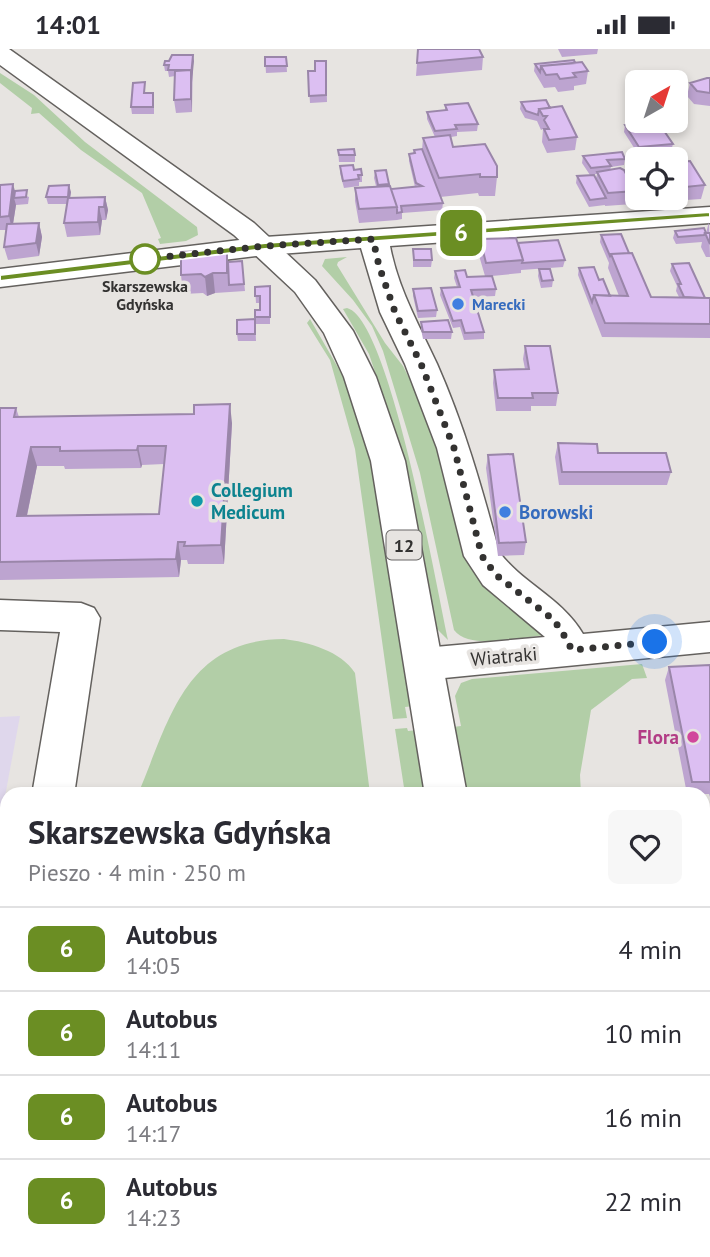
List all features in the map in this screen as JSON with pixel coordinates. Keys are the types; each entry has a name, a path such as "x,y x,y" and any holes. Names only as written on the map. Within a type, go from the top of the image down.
{"main road":[{"name":"12","path":"0,54 265,246 322,308 338,331 360,377 388,461 445,787"},
{"path":"0,278 265,246 710,215"},
{"path":"373,239 395,312 421,364 454,448 482,556 496,575 550,617 560,628 572,650"},
{"path":"0,615 80,618 54,787"},
{"name":"Wiatraki","path":"424,664 710,637"}],"shaded area":[{"path":"20,716 7,787 0,787 0,717"}],"green space":[{"path":"0,73 34,95 85,142 197,227 198,235 186,241 160,244 158,239 161,238 142,193 81,150 39,113 31,114 32,108 0,83"},
{"path":"347,257 337,265 385,343 403,366 439,446 461,545 470,567 485,588 545,635 483,641 472,640 454,630 420,473 383,351 372,326 322,266 325,259"},
{"path":"347,308 363,323 379,358 395,405 423,516 448,640 435,627 402,453 369,354 343,309"},
{"path":"310,319 344,378 372,461 414,706 405,707 407,718 393,719 355,449 330,360 307,323"},
{"path":"284,639 303,642 333,653 349,665 355,673 369,787 141,787 172,712 186,689 203,669 224,653 251,643"},
{"path":"642,664 647,678 632,679 591,710 580,775 581,787 465,787 453,727 461,726 455,696 461,683 472,679"},
{"path":"395,729 417,730 426,787 404,787"}],"building":[{"path":"418,49 479,49 483,57 417,63"},
{"path":"172,55 193,55 191,76 191,70 168,70 169,65 164,65 165,61 169,61"},
{"path":"265,57 286,57 287,66 265,66"},
{"path":"574,60 575,63 541,66 540,72 535,64"},
{"path":"315,61 326,61 326,95 309,96 308,71 315,71"},
{"path":"582,62 588,71 573,73 576,77 560,79 557,74 546,75 541,66"},
{"path":"191,70 191,99 174,100 175,71"},
{"path":"710,78 710,93 697,91 690,83"},
{"path":"145,82 144,93 153,93 153,107 131,107 133,83"},
{"path":"546,100 550,108 539,109 538,115 526,111 521,102"},
{"path":"468,103 478,124 455,125 457,129 435,131 427,112 447,110 445,105"},
{"path":"562,106 577,137 549,140 544,129 549,129 544,120 547,116 543,116 539,109"},
{"path":"630,133 666,133 673,144 639,147"},
{"path":"450,135 453,147 485,144 497,166 497,177 480,177 480,174 439,178 423,138"},
{"path":"354,149 355,155 339,155 338,150"},
{"path":"422,149 443,203 401,206 402,212 397,213 391,189 422,186 416,183 409,154"},
{"path":"622,152 625,159 607,160 611,166 591,168 583,156"},
{"path":"690,161 705,185 688,187"},
{"path":"353,165 354,170 361,169 362,175 358,175 359,179 343,181 340,166"},
{"path":"620,168 624,170 625,192 608,193 597,172"},
{"path":"386,170 389,184 378,185 375,171"},
{"path":"594,175 606,198 590,200 577,176"},
{"path":"13,184 9,216 0,217 0,185"},
{"path":"69,185 68,197 46,197 49,186"},
{"path":"390,186 397,207 359,209 355,188"},
{"path":"27,190 26,197 14,198 15,191"},
{"path":"105,197 104,207 99,207 98,222 64,223 68,198"},
{"path":"39,223 36,243 4,247 7,224"},
{"path":"704,228 704,235 678,237 675,231"},
{"path":"621,234 629,253 610,256 601,235"},
{"path":"516,238 523,260 486,263 480,239"},
{"path":"558,240 565,260 522,263 518,243"},
{"path":"413,249 431,249 432,260 414,260"},
{"path":"227,250 227,273 213,273 205,277 201,274 181,275 181,252"},
{"path":"632,253 651,297 710,298 710,324 605,323 594,295 628,296 611,254"},
{"path":"242,261 244,284 229,285 228,262"},
{"path":"689,263 705,298 684,297 678,284 681,284 672,264"},
{"path":"594,267 610,296 594,295 592,302 579,268"},
{"path":"539,269 550,269 553,280 542,281"},
{"path":"465,270 467,277 492,276 496,289 471,290 484,332 465,333 461,320 453,321 441,288 460,287 455,271"},
{"path":"270,286 270,317 255,317 255,310 260,310 260,296 255,296 255,287"},
{"path":"431,288 437,310 418,311 413,289"},
{"path":"255,319 255,334 237,334 237,320"},
{"path":"448,320 452,332 423,332 421,322"},
{"path":"525,346 550,346 558,393 532,393 533,398 498,398 494,370 529,369"},
{"name":"Collegium Medicum","path":"230,404 221,545 184,546 185,542 178,542 176,559 0,562 0,408 16,408 14,417 194,414 194,405","holes":["138,446 166,446 159,514 17,516 31,447 60,447 60,451 137,450"]},
{"path":"558,443 597,444 598,453 666,453 671,472 562,472"},
{"name":"Borowski","path":"513,454 526,542 499,543 488,455"},
{"name":"Flora","path":"710,665 710,782 692,782 669,667"}],"bus line":[{"name":"6","path":"0,278 265,246 710,215"}],"place":[{"name":"Skarszewska Gdyńska","path":"145,259"},
{"name":"Marecki","path":"458,304"},
{"name":"Collegium Medicum","path":"197,501"},
{"name":"Borowski","path":"505,512"},
{"name":"Flora","path":"693,737"}],"route":[{"path":"145,259 265,246 373,239 395,312 421,364 454,448 482,556 487,566 550,617 560,628 572,650 655,642"}]}
